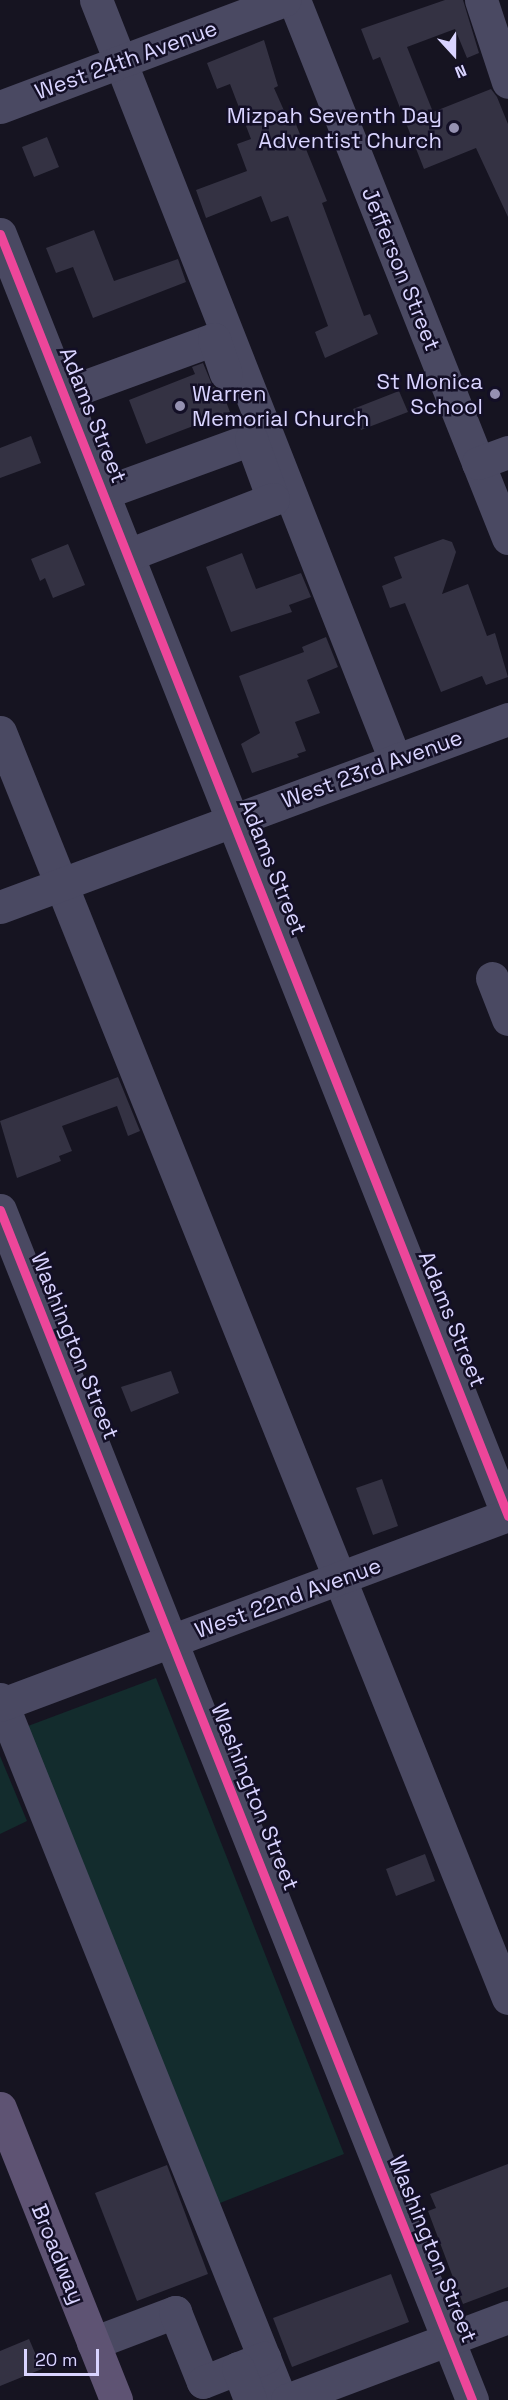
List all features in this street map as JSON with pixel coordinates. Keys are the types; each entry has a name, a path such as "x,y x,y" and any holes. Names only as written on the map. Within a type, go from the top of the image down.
{"main road":[{"name":"Broadway","path":"0,2108 116,2400"}],"street":[{"path":"96,0 395,760"},
{"name":"West 24th Avenue","path":"0,107 285,0"},
{"name":"Jefferson Street","path":"294,0 499,454 508,538"},
{"path":"481,0 508,82"},
{"name":"Adams Street","path":"0,234 508,1515"},
{"path":"64,394 214,339 273,499 128,555"},
{"path":"103,493 251,439"},
{"name":"West 23rd Avenue","path":"0,907 508,719"},
{"path":"0,732 59,884 508,1998"},
{"path":"492,978 508,1019"},
{"name":"Washington Street","path":"0,1210 472,2400"},
{"name":"West 22nd Avenue","path":"1,1703 341,1579 508,1515"},
{"path":"1,1703 251,2363 281,2400"},
{"path":"93,2343 175,2312 206,2391 251,2363"},
{"path":"287,2400 508,2317"},
{"path":"250,2400 251,2363"}],"green space":[{"path":"156,1678 344,2154 215,2205 28,1726"},
{"path":"0,1756 27,1821 0,1834"}],"building":[{"path":"445,0 463,0 479,53 467,58 455,29 407,47 433,112 491,89 497,97 508,124 508,217 476,148 424,169 380,57 373,60 361,29"},
{"path":"264,40 278,86 274,88 290,124 295,122 327,201 322,203 364,316 370,314 378,334 325,358 315,332 328,326 288,216 271,222 261,196 206,218 196,190 247,171 237,144 251,139 230,84 217,89 207,63"},
{"path":"47,137 59,167 34,177 22,147"},
{"path":"94,230 114,281 178,259 186,282 93,318 73,267 56,273 46,248"},
{"name":"Warren Memorial Church","path":"203,363 213,387 222,391 230,412 146,444 129,400 195,374 192,367"},
{"path":"399,391 408,412 361,430 353,409"},
{"path":"31,436 41,463 0,478 0,448"},
{"path":"443,539 452,542 456,552 442,594 468,584 487,636 495,633 508,677 486,685 482,676 441,692 405,603 390,608 382,586 402,578 394,557"},
{"path":"68,544 85,585 53,598 45,578 40,581 31,559"},
{"path":"242,553 256,589 301,573 311,597 289,605 292,612 231,632 206,567"},
{"path":"326,637 338,667 307,680 320,713 295,722 306,751 297,754 299,757 252,773 241,744 260,733 239,676 304,652 302,647"},
{"path":"118,1077 140,1131 128,1136 117,1106 62,1126 72,1151 59,1156 61,1161 17,1178 0,1121"},
{"path":"171,1371 179,1393 131,1412 121,1387"},
{"path":"382,1479 398,1526 373,1535 356,1488"},
{"path":"425,1854 435,1881 396,1896 386,1869"},
{"path":"508,2164 508,2287 463,2304 428,2211 436,2208 430,2194"},
{"path":"167,2165 208,2274 137,2301 95,2193"},
{"path":"391,2274 409,2322 292,2367 273,2318"},
{"path":"29,2339 42,2369 0,2386 0,2351"}],"cycle path":[{"path":"0,234 508,1516"},
{"path":"0,1210 472,2400"}],"place":[{"name":"Mizpah Seventh Day Adventist Church","path":"454,128"},
{"name":"St Monica School","path":"495,394"},
{"name":"Warren Memorial Church","path":"180,406"}]}
